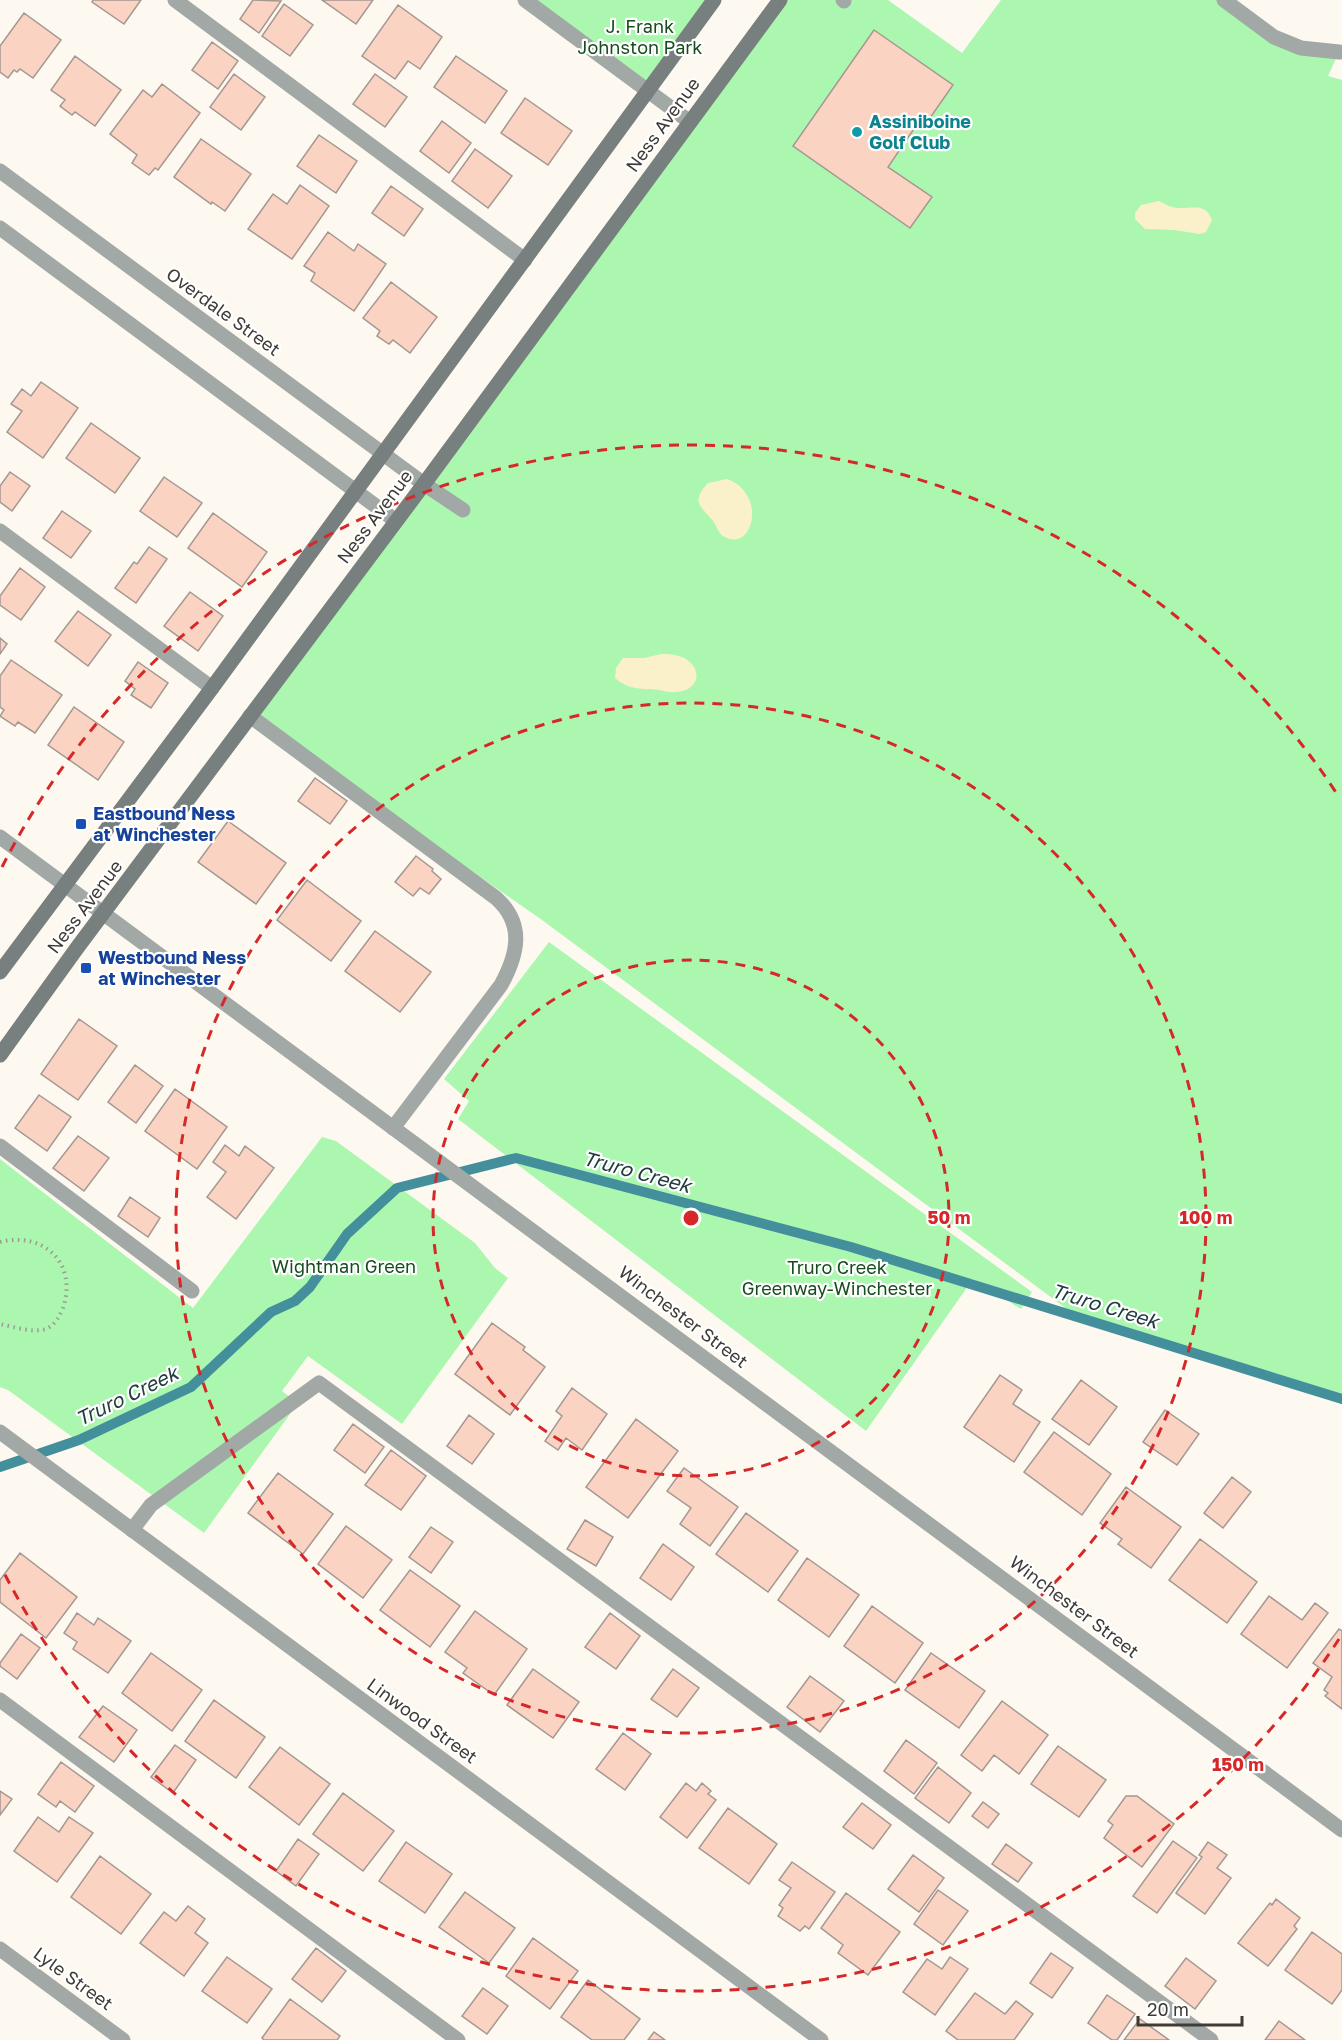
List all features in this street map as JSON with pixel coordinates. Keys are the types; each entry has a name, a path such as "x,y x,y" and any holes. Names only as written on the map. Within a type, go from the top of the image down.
{"main road":[{"name":"Ness Avenue","path":"0,972 212,688 714,0"},
{"name":"Ness Avenue","path":"0,1055 780,0"}],"street":[{"path":"175,0 525,260"},
{"path":"525,0 690,122"},
{"path":"1224,0 1274,37 1301,48 1341,50"},
{"name":"Overdale Street","path":"0,171 424,484 463,510"},
{"path":"0,228 396,521"},
{"path":"0,531 212,688"},
{"path":"250,716 496,898 506,907 512,919 516,932 516,947 512,966 501,985 393,1128"},
{"name":"Winchester Street","path":"0,837 1342,1830"},
{"path":"0,1146 192,1291"},
{"path":"132,1530 151,1505 320,1383 1211,2040"},
{"name":"Linwood Street","path":"0,1432 821,2040"},
{"path":"0,1700 458,2040"},
{"name":"Lyle Street","path":"0,1949 123,2040"}],"path":[{"path":"0,1242 25,1240 48,1249 63,1266 66,1290 59,1318 48,1328 34,1330 0,1324"}],"green space":[{"name":"J. Frank Johnston Park","path":"525,0 714,0 648,92"},
{"name":"Assiniboine Golf Club","path":"780,0 888,0 962,53 1001,0 1224,0 1274,37 1339,52 1328,76 1342,80 1342,1399 1079,1318 542,920 250,716"},
{"name":"Truro Creek Greenway-Winchester","path":"549,942 1032,1292 1021,1309 973,1279 866,1431 458,1119 469,1101 444,1079"},
{"name":"Wightman Green","path":"322,1137 336,1141 475,1243 495,1268 508,1278 402,1424 308,1356 282,1391 298,1403 204,1533 8,1390 0,1387 0,1159 193,1308"}],"sand":[{"path":"1159,201 1173,207 1198,208 1206,211 1212,220 1206,232 1200,234 1145,229 1135,219 1135,213 1141,205"},
{"path":"727,479 742,489 751,505 750,526 742,537 737,539 721,535 699,504 700,495 708,483"},
{"path":"661,654 678,656 690,662 694,667 696,678 690,687 674,692 640,689 615,678 616,668 623,658 644,658"}],"building":[{"path":"93,0 141,0 124,24 92,2"},
{"path":"253,0 281,1 259,33 240,19"},
{"path":"322,0 373,0 356,24"},
{"path":"284,4 313,25 290,56 262,36"},
{"path":"398,5 442,37 420,69 408,61 395,79 362,56"},
{"path":"24,13 61,40 33,78 20,69 17,72 14,70 8,78 0,72 0,46"},
{"name":"Assiniboine Golf Club","path":"874,30 953,85 930,118 924,114 888,167 932,197 910,228 793,146"},
{"path":"212,42 238,61 218,89 192,70"},
{"path":"75,56 121,90 95,126 75,112 72,115 60,106 65,100 51,90"},
{"path":"456,56 507,91 485,123 434,87"},
{"path":"234,74 265,97 241,130 210,107"},
{"path":"375,74 407,97 385,127 353,104"},
{"path":"162,84 200,113 158,170 155,168 149,175 132,163 137,155 110,134 143,90 152,97"},
{"path":"525,98 572,131 548,165 501,133"},
{"path":"442,121 471,143 449,173 420,151"},
{"path":"319,135 357,161 336,193 297,166"},
{"path":"201,139 251,174 225,211 212,202 211,204 174,177"},
{"path":"475,149 512,176 488,208 452,181"},
{"path":"300,185 329,206 292,259 248,229 273,194 287,204"},
{"path":"391,186 423,209 404,236 372,213"},
{"path":"328,232 354,251 358,244 386,264 354,311 311,281 315,273 304,266"},
{"path":"391,282 437,317 410,353 393,340 389,344 377,336 380,331 363,318"},
{"path":"41,382 78,408 43,458 7,432 22,411 11,404 22,389 31,396"},
{"path":"91,423 140,458 115,493 66,458"},
{"path":"10,472 30,486 12,511 0,502 0,486"},
{"path":"164,477 202,503 177,537 140,511"},
{"path":"62,511 91,531 71,558 43,538"},
{"path":"213,513 267,552 242,587 188,548"},
{"path":"149,547 167,559 136,603 115,588 134,562 137,564"},
{"path":"20,568 45,587 21,620 0,605 0,596"},
{"path":"190,592 223,616 198,651 164,626"},
{"path":"78,611 111,635 88,666 55,641"},
{"path":"0,638 7,644 0,654"},
{"path":"11,660 62,695 35,733 18,722 15,726 0,716 4,710 0,707 0,676"},
{"path":"138,662 168,683 151,708 131,695 135,689 125,681"},
{"path":"74,707 124,742 98,780 48,745"},
{"path":"315,778 347,801 330,824 298,801"},
{"path":"228,821 286,863 256,904 198,862"},
{"path":"416,856 433,869 432,871 441,879 429,894 420,888 413,896 395,882"},
{"path":"307,880 361,921 331,961 277,920"},
{"path":"375,931 431,972 400,1012 345,971"},
{"path":"79,1019 117,1046 78,1100 41,1074"},
{"path":"135,1065 163,1086 136,1123 108,1102"},
{"path":"175,1089 227,1127 197,1169 145,1131"},
{"path":"39,1095 71,1117 47,1151 15,1128"},
{"path":"78,1136 109,1158 84,1191 53,1168"},
{"path":"225,1145 239,1156 245,1146 274,1168 236,1219 207,1197 226,1172 213,1162"},
{"path":"130,1197 160,1218 148,1237 118,1216"},
{"path":"492,1323 525,1347 523,1350 545,1367 510,1415 455,1374"},
{"path":"1000,1375 1022,1390 1013,1404 1040,1422 1014,1462 964,1427"},
{"path":"1081,1380 1117,1407 1089,1445 1052,1419"},
{"path":"572,1388 607,1414 582,1450 566,1438 558,1450 545,1441 562,1416 556,1411"},
{"path":"1165,1410 1199,1434 1177,1465 1143,1442"},
{"path":"469,1415 494,1434 472,1464 447,1446"},
{"path":"636,1419 678,1451 628,1518 586,1487"},
{"path":"353,1424 384,1447 365,1473 334,1450"},
{"path":"1054,1432 1111,1474 1082,1515 1024,1472"},
{"path":"391,1450 426,1476 401,1510 365,1485"},
{"path":"684,1468 738,1507 710,1546 680,1524 691,1508 667,1491"},
{"path":"278,1473 333,1514 303,1554 248,1513"},
{"path":"1232,1477 1251,1492 1223,1528 1204,1513"},
{"path":"1126,1487 1181,1527 1151,1568 1118,1544 1122,1539 1100,1523"},
{"path":"746,1513 798,1551 768,1592 716,1554"},
{"path":"585,1520 613,1537 596,1566 567,1549"},
{"path":"346,1526 392,1560 363,1598 318,1564"},
{"path":"431,1527 453,1542 431,1573 409,1557"},
{"path":"1200,1539 1257,1582 1227,1623 1169,1580"},
{"path":"663,1544 694,1567 671,1600 640,1578"},
{"path":"20,1553 77,1597 46,1638 0,1602 0,1580"},
{"path":"807,1558 859,1595 829,1637 778,1600"},
{"path":"410,1570 460,1606 430,1647 380,1610"},
{"path":"1269,1596 1302,1620 1315,1603 1328,1613 1287,1668 1241,1634"},
{"path":"872,1606 923,1643 895,1683 844,1646"},
{"path":"475,1611 527,1649 494,1695 463,1673 467,1668 445,1652"},
{"path":"77,1613 94,1625 98,1618 131,1641 108,1673 73,1649 77,1642 64,1633"},
{"path":"610,1613 640,1636 616,1669 585,1647"},
{"path":"1339,1629 1342,1631 1342,1709 1325,1696 1328,1693 1324,1690 1332,1677 1313,1663"},
{"path":"21,1634 40,1648 17,1679 0,1666 0,1663"},
{"path":"151,1653 202,1690 172,1731 122,1693"},
{"path":"931,1653 985,1691 959,1728 905,1690"},
{"path":"533,1669 579,1702 553,1738 507,1705"},
{"path":"673,1669 699,1688 677,1717 651,1699"},
{"path":"810,1676 844,1701 820,1732 787,1707"},
{"path":"214,1700 265,1737 236,1778 185,1741"},
{"path":"1002,1701 1048,1735 1019,1774 994,1755 982,1771 961,1755"},
{"path":"103,1706 137,1730 114,1762 79,1737"},
{"path":"623,1733 651,1754 625,1790 596,1769"},
{"path":"906,1740 937,1763 914,1794 884,1771"},
{"path":"175,1745 196,1760 173,1793 151,1777"},
{"path":"1058,1746 1106,1780 1079,1817 1031,1784"},
{"path":"280,1747 330,1784 299,1825 249,1787"},
{"path":"61,1762 94,1786 75,1812 60,1801 56,1807 38,1794"},
{"path":"938,1767 971,1793 949,1823 915,1798"},
{"path":"686,1783 696,1791 702,1783 711,1791 708,1794 716,1800 687,1838 660,1817"},
{"path":"0,1791 12,1799 0,1815"},
{"path":"343,1793 394,1831 363,1871 313,1834"},
{"path":"1126,1796 1137,1796 1174,1824 1142,1867 1104,1838 1113,1825 1108,1821"},
{"path":"983,1802 999,1814 988,1828 972,1816"},
{"path":"862,1803 891,1825 873,1849 843,1827"},
{"path":"728,1808 777,1844 749,1884 699,1848"},
{"path":"38,1817 59,1832 69,1817 93,1833 57,1882 14,1851"},
{"path":"298,1839 319,1854 296,1886 276,1871"},
{"path":"1173,1841 1197,1858 1157,1913 1133,1896"},
{"path":"406,1842 452,1874 425,1913 379,1881"},
{"path":"1208,1842 1227,1855 1217,1868 1231,1878 1205,1914 1176,1893 1202,1857 1199,1855"},
{"path":"1006,1844 1032,1863 1018,1882 992,1864"},
{"path":"913,1855 944,1878 919,1912 888,1889"},
{"path":"100,1856 151,1894 121,1934 71,1897"},
{"path":"792,1862 835,1892 809,1929 805,1926 800,1931 778,1916 783,1908 779,1905 791,1888 779,1880"},
{"path":"938,1890 968,1911 943,1945 914,1924"},
{"path":"465,1892 515,1928 489,1963 439,1927"},
{"path":"846,1893 900,1932 868,1975 838,1953 843,1945 821,1928"},
{"path":"1276,1899 1300,1918 1294,1926 1297,1929 1268,1966 1238,1943 1270,1903 1272,1905"},
{"path":"188,1906 205,1919 195,1933 208,1943 184,1976 140,1943 164,1912 176,1921"},
{"path":"1312,1932 1342,1954 1342,1990 1332,2004 1285,1970"},
{"path":"533,1938 578,1971 550,2009 506,1976"},
{"path":"316,1948 346,1971 322,2002 292,1979"},
{"path":"1051,1953 1073,1968 1052,1998 1030,1983"},
{"path":"227,1957 272,1989 247,2023 202,1991"},
{"path":"950,1957 968,1969 935,2015 903,1992 927,1959 942,1969"},
{"path":"1186,1958 1216,1981 1195,2009 1165,1986"},
{"path":"588,1980 640,2019 624,2040 592,2040 561,2017"},
{"path":"483,1988 508,2006 487,2034 462,2016"},
{"path":"975,1993 1005,2014 1016,2001 1033,2014 1014,2040 958,2040 946,2031"},
{"path":"1107,1995 1135,2014 1117,2040 1112,2040 1088,2023"},
{"path":"290,1999 340,2036 337,2040 264,2040 262,2038"},
{"path":"1140,2019 1169,2040 1124,2040"},
{"path":"1279,2021 1305,2040 1265,2040"},
{"path":"654,2032 665,2040 648,2040"}],"waterway":[{"name":"Truro Creek","path":"0,1467 79,1440 191,1387 271,1312 295,1301 310,1287 347,1234 397,1188 516,1158 851,1247 1342,1399"}],"place":[{"name":"Assiniboine Golf Club","path":"857,132"},
{"name":"Eastbound Ness at Winchester","path":"81,824"},
{"name":"Westbound Ness at Winchester","path":"86,968"}]}
